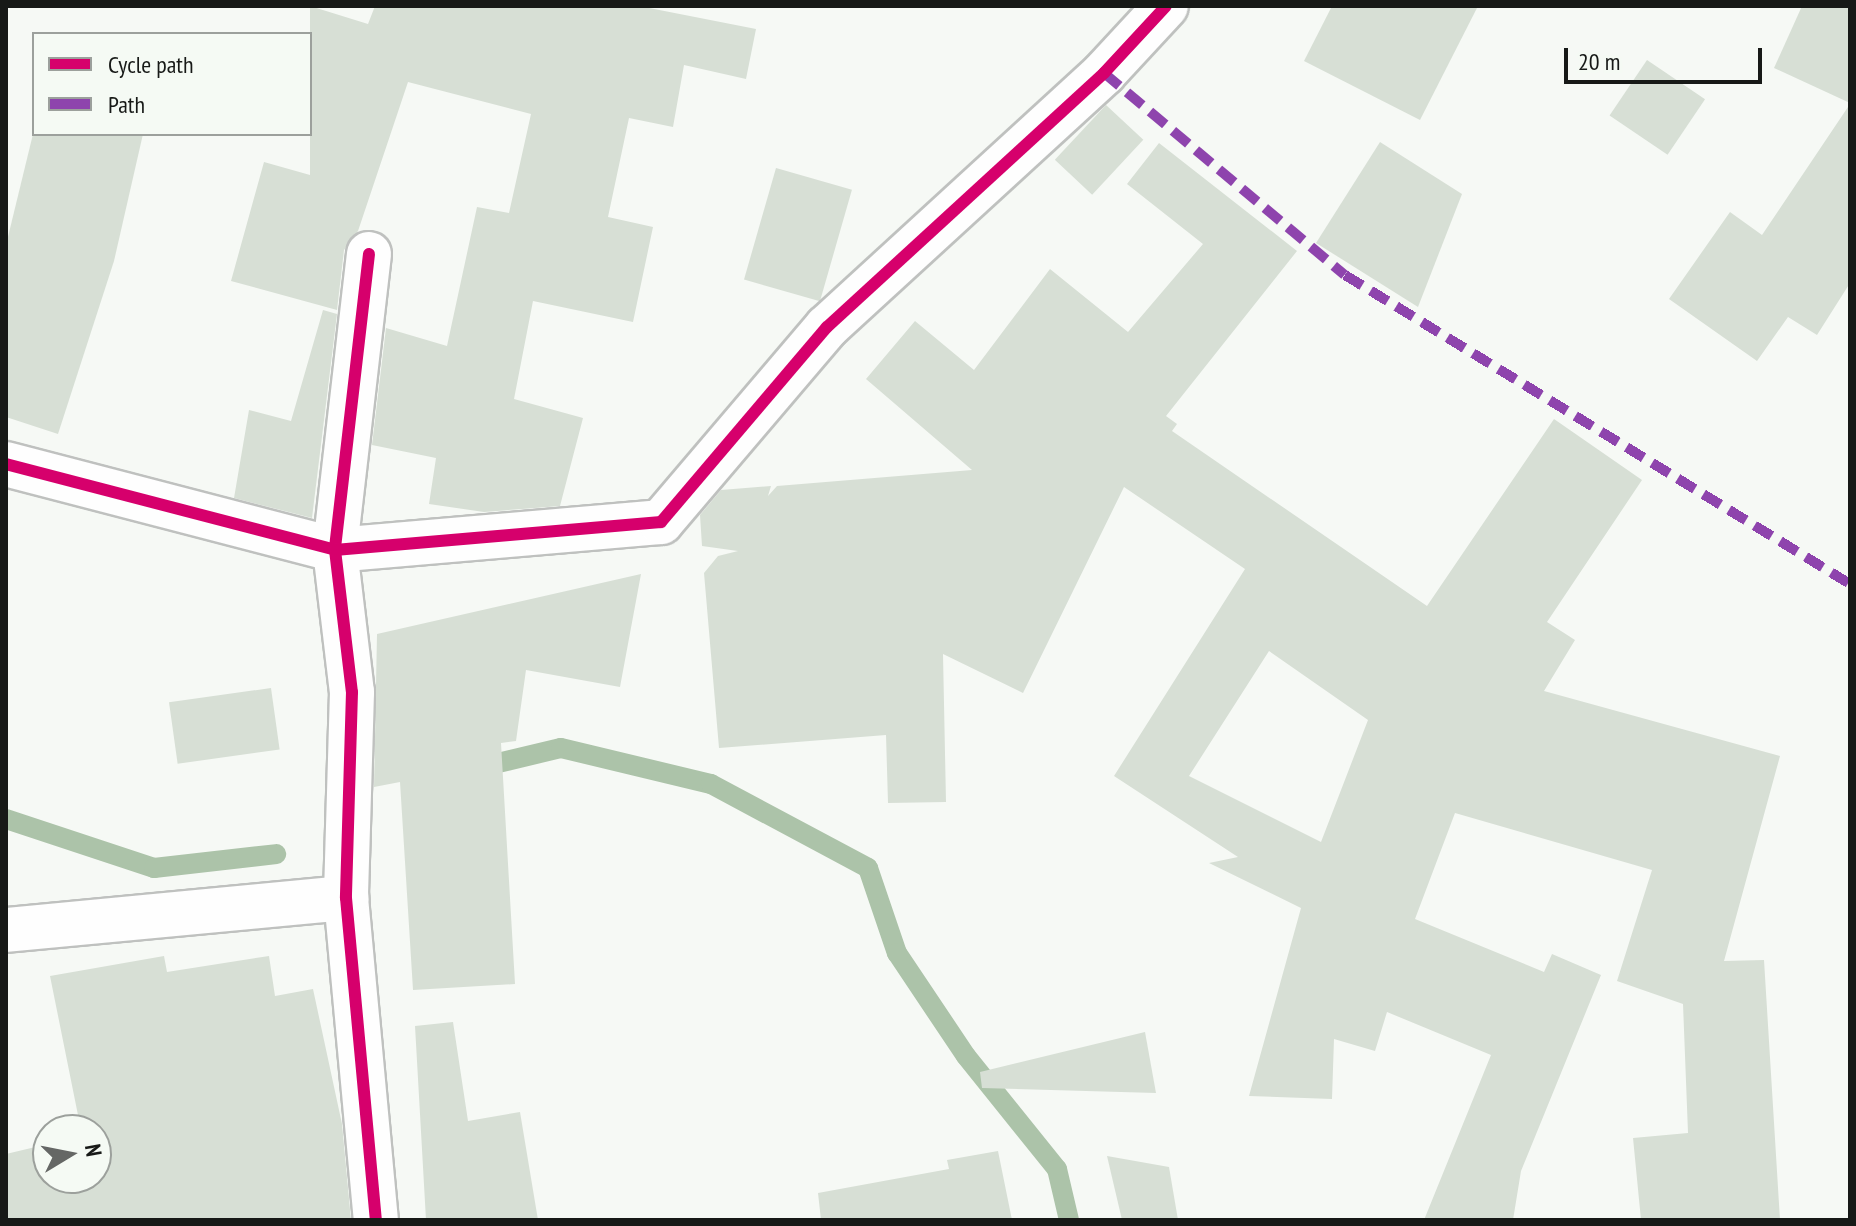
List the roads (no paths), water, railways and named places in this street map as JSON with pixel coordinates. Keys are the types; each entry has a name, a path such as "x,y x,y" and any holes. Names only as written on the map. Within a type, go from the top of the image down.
{"street":[{"path":"6,464 335,550 661,522 827,327 1104,73 1166,6"},
{"path":"369,254 335,550 352,692 346,898 376,1220"},
{"path":"6,930 346,898"}],"waterway":[{"path":"477,768 561,748 711,784 868,868 897,953 966,1056 1057,1169 1069,1220"},
{"path":"6,819 154,868 276,854"}]}
